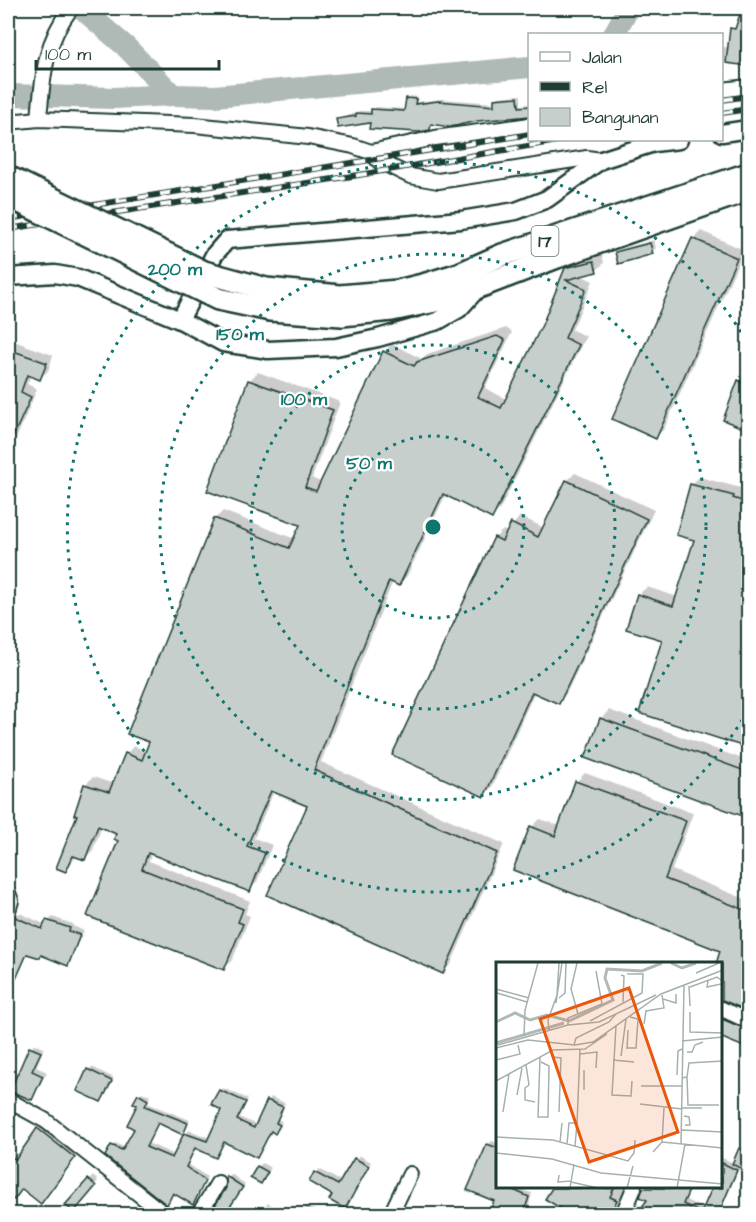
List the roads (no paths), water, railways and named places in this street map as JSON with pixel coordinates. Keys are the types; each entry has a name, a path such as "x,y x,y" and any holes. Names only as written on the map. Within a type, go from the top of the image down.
{"highway":[{"name":"17","path":"8,177 204,272 341,306 459,274 513,252 748,174"},
{"name":"17","path":"8,196 209,295 270,310 435,302 748,190"}],"street":[{"path":"40,112 44,61 54,32 68,10"},
{"path":"723,90 748,87"},
{"path":"8,122 40,112 195,125 330,140 371,152 435,138 528,125"},
{"path":"723,133 748,129"},
{"path":"180,320 214,255 227,240 461,220 516,211 547,199 601,160 654,143 671,141"},
{"path":"371,152 379,161 401,173 421,180 438,181 587,158 601,160"},
{"path":"8,277 55,274 78,278 180,320 223,343 268,350 336,347 378,338 449,316 480,287"},
{"path":"8,893 11,901 8,911"},
{"path":"723,1009 748,1021"},
{"path":"8,1100 46,1120 164,1215"},
{"path":"391,1215 410,1174"},
{"path":"199,1215 218,1183"},
{"path":"623,1215 634,1189"}],"waterway":[{"path":"81,8 125,46 173,95 215,96 528,67"},
{"path":"615,33 625,14 624,8"},
{"path":"8,95 114,98 173,95"}],"railway":[{"path":"723,100 748,96"},
{"path":"723,113 748,109"},
{"path":"8,219 528,134"},
{"path":"8,229 359,175 557,141"}]}
